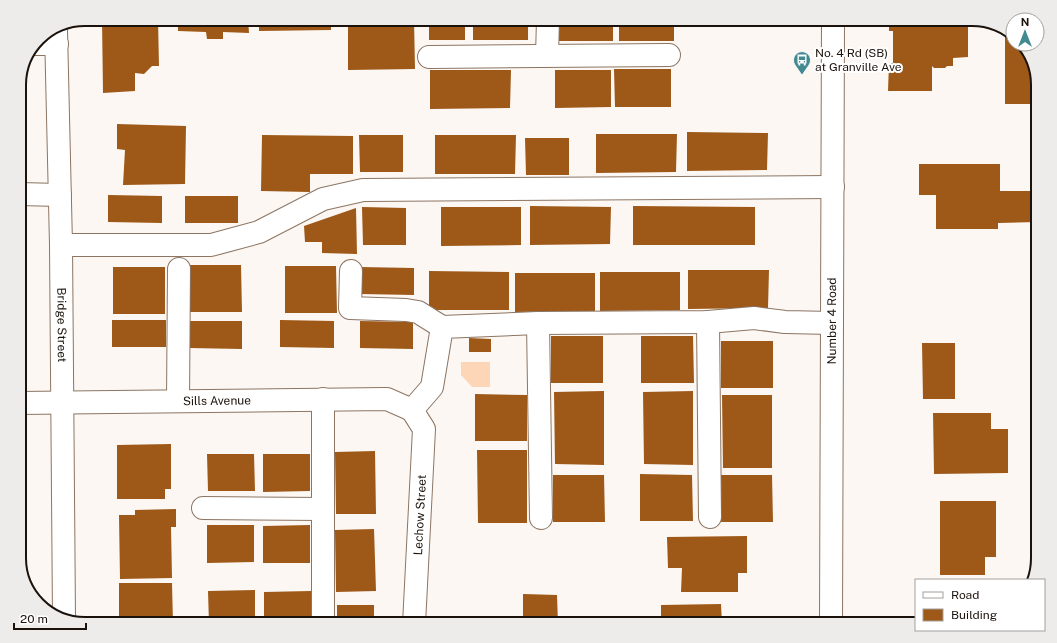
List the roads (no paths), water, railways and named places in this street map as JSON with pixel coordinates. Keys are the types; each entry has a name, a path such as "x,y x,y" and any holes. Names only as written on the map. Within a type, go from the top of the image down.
{"street":[{"path":"547,56 548,26"},
{"name":"Number 4 Road","path":"830,617 833,26"},
{"name":"Bridge Street","path":"50,40 62,245 64,613"},
{"path":"429,57 669,54"},
{"path":"62,245 212,245 259,232 323,199 363,190 833,187"},
{"path":"26,194 60,195"},
{"path":"178,402 179,269"},
{"path":"351,271 350,308 406,310 418,312 442,328 538,323 708,322 754,318 785,322 832,324"},
{"path":"708,322 710,517"},
{"path":"538,323 541,518"},
{"path":"412,410 432,387 442,328"},
{"name":"Sills Avenue","path":"26,403 387,399 412,410"},
{"path":"323,400 323,617"},
{"name":"Lechow Street","path":"412,410 424,429 414,617"},
{"path":"203,508 323,509"}],"place":[{"name":"No. 4 Rd (SB) at Granville Ave","path":"802,75"}]}
